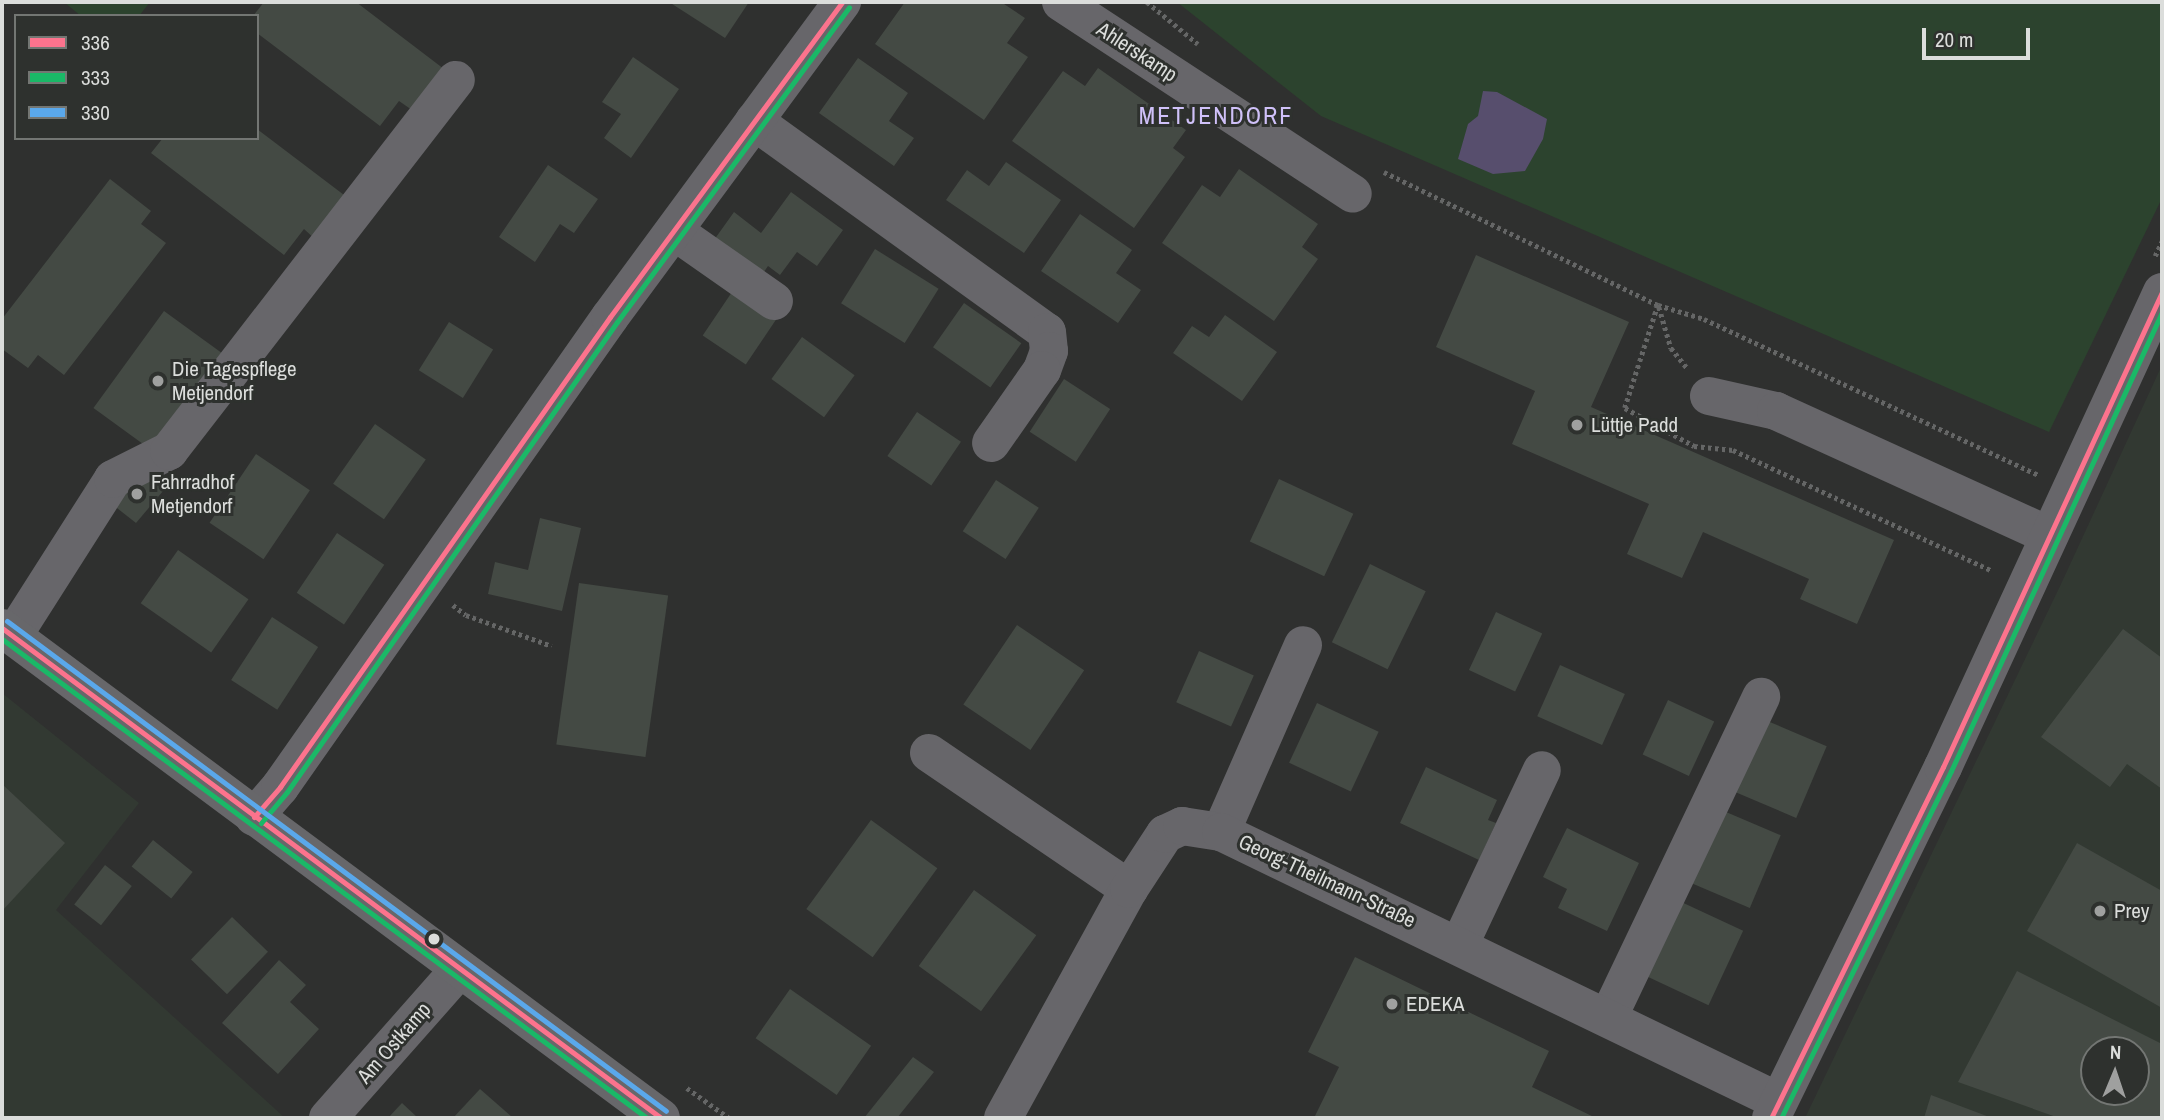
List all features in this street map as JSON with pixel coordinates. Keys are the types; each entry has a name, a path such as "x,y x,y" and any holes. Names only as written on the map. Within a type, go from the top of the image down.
{"main road":[{"path":"8,632 660,1118"}],"street":[{"path":"254,817 424,584 674,231 842,2"},
{"name":"Ahlerskamp","path":"1061,2 1362,180"},
{"path":"8,632 113,479 169,451 456,80"},
{"path":"754,121 1046,331 1049,351 1042,370 991,443"},
{"path":"674,231 774,302"},
{"path":"1774,1110 1920,816 2162,292"},
{"path":"1709,396 1776,411 2048,535"},
{"path":"1221,832 1303,645"},
{"path":"1608,1018 1760,696"},
{"path":"929,753 1129,889"},
{"path":"1460,944 1542,771"},
{"name":"Georg-Theilmann-Straße","path":"1003,1118 1129,889 1165,834 1182,826 1221,832 1460,944 1608,1018 1774,1110"},
{"name":"Am Ostkamp","path":"328,1118 460,969"}],"path":[{"path":"1147,2 1200,45"},
{"path":"1362,180 1658,304 1704,319 2048,479"},
{"path":"1658,304 1671,348 1709,396"},
{"path":"1658,304 1625,408 1694,446 1733,450 2003,576"},
{"path":"424,584 466,615 552,646"}],"shaded area":[{"path":"1483,91 1497,92 1547,119 1543,139 1525,171 1493,174 1458,159 1468,124 1478,116"},
{"path":"2162,365 2162,1118 1805,1118 2061,584"},
{"path":"2,693 139,803 56,910 285,1118 2,1118"}],"green space":[{"path":"64,2 150,2 141,14 79,14"},
{"path":"1177,2 2162,2 2162,198 2049,432 1321,116"}],"building":[{"path":"264,2 356,2 444,69 412,110 399,101 380,126 259,35 259,14 255,14"},
{"path":"669,2 749,2 725,38"},
{"path":"905,2 1001,2 1025,18 1007,43 1028,57 984,120 875,44"},
{"path":"633,57 679,89 631,158 604,138 621,114 602,102"},
{"path":"858,58 908,93 889,121 914,138 894,166 819,113"},
{"path":"1098,68 1186,130 1173,148 1185,157 1134,228 1012,141 1063,71 1085,86"},
{"path":"259,131 348,198 316,240 304,229 284,255 151,153 161,140 259,140"},
{"path":"1006,162 1061,200 1024,253 946,200 967,170 989,186"},
{"path":"548,165 598,199 574,233 560,224 535,262 499,237"},
{"path":"1239,169 1318,224 1302,247 1318,259 1274,321 1162,243 1202,185 1220,197"},
{"path":"110,179 151,211 141,224 166,243 64,375 38,355 28,368 2,349 2,319"},
{"path":"791,192 843,230 817,266 797,252 780,275 768,266 757,282 709,247 734,212 761,233"},
{"path":"1080,214 1132,250 1116,273 1141,290 1118,323 1041,271"},
{"path":"875,249 939,289 905,343 841,303"},
{"name":"Lüttje Padd","path":"1476,255 1629,322 1591,407 1894,540 1857,624 1800,599 1809,579 1703,532 1682,578 1627,554 1649,504 1512,444 1535,391 1436,347"},
{"path":"734,289 777,318 746,365 703,335"},
{"path":"964,303 1021,343 990,387 933,347"},
{"name":"Die Tagespflege Metjendorf","path":"164,311 224,354 153,452 93,408"},
{"path":"1225,315 1277,352 1242,401 1173,353 1192,326 1209,337"},
{"path":"449,322 493,350 463,398 419,370"},
{"path":"802,337 855,375 824,417 771,379"},
{"path":"1064,379 1110,409 1076,462 1030,432"},
{"path":"917,412 961,442 931,486 887,456"},
{"path":"375,424 426,460 384,519 333,484"},
{"path":"256,454 310,490 263,559 210,523"},
{"name":"Fahrradhof Metjendorf","path":"151,469 169,484 136,523 108,501"},
{"path":"1279,479 1353,514 1324,576 1250,542"},
{"path":"996,480 1039,508 1006,559 963,531"},
{"path":"540,518 581,528 562,611 488,594 495,562 528,570"},
{"path":"337,533 384,565 344,625 297,593"},
{"path":"178,550 248,599 211,653 141,603"},
{"path":"1370,564 1426,591 1388,669 1332,642"},
{"path":"579,583 668,596 645,757 556,744"},
{"path":"1496,612 1542,634 1515,692 1469,670"},
{"path":"272,617 318,647 277,710 231,680"},
{"path":"1017,625 1084,670 1030,750 963,705"},
{"path":"2123,629 2162,658 2162,789 2127,764 2110,787 2041,737"},
{"path":"1199,651 1254,675 1231,727 1176,702"},
{"path":"1560,665 1625,694 1602,745 1537,716"},
{"path":"1668,700 1714,722 1689,776 1643,754"},
{"path":"1317,703 1379,732 1351,792 1289,763"},
{"path":"1765,720 1827,746 1796,818 1735,792"},
{"path":"1426,767 1497,800 1488,820 1496,823 1479,860 1400,823"},
{"path":"2,784 65,843 2,911"},
{"path":"1719,809 1781,835 1750,908 1688,882"},
{"path":"871,820 937,868 873,957 806,909"},
{"path":"1567,828 1639,863 1607,931 1558,908 1567,889 1543,877"},
{"path":"153,840 193,872 171,899 132,866"},
{"name":"Prey","path":"2077,843 2162,891 2162,1008 2027,931"},
{"path":"105,865 132,886 101,925 74,904"},
{"path":"974,890 1036,935 981,1011 919,966"},
{"path":"1677,900 1743,931 1709,1005 1642,974"},
{"path":"232,917 268,952 227,994 191,959"},
{"name":"EDEKA","path":"1355,957 1549,1051 1532,1087 1596,1118 1314,1118 1339,1067 1308,1052"},
{"path":"279,960 306,985 290,1002 319,1029 278,1074 222,1023"},
{"path":"2017,971 2146,1036 2080,1036 2080,1106 2150,1106 2150,1038 2162,1044 2162,1118 2059,1118 1958,1082"},
{"path":"790,989 871,1046 837,1095 756,1038"},
{"path":"913,1057 934,1072 897,1118 864,1118"},
{"path":"480,1089 513,1118 453,1118"},
{"path":"1931,1095 1992,1118 1924,1118"},
{"path":"402,1103 418,1118 388,1118"}],"transit line":[{"name":"336","path":"254,817 280,787 610,317 842,2"},
{"name":"333","path":"261,823 287,792 617,322 849,7"},
{"name":"336","path":"1771,1118 1943,767 2162,292"},
{"name":"333","path":"1781,1118 1951,771 2162,312"},
{"name":"330","path":"7,621 666,1111"},
{"name":"336","path":"2,628 661,1118"},
{"name":"333","path":"2,639 647,1118"}],"place":[{"name":"Die Tagespflege Metjendorf","path":"158,381"},
{"name":"Lüttje Padd","path":"1577,425"},
{"name":"Fahrradhof Metjendorf","path":"137,494"},
{"name":"Prey","path":"2100,911"},
{"name":"EDEKA","path":"1392,1004"}],"district":[{"name":"METJENDORF","path":"1216,116"}]}
